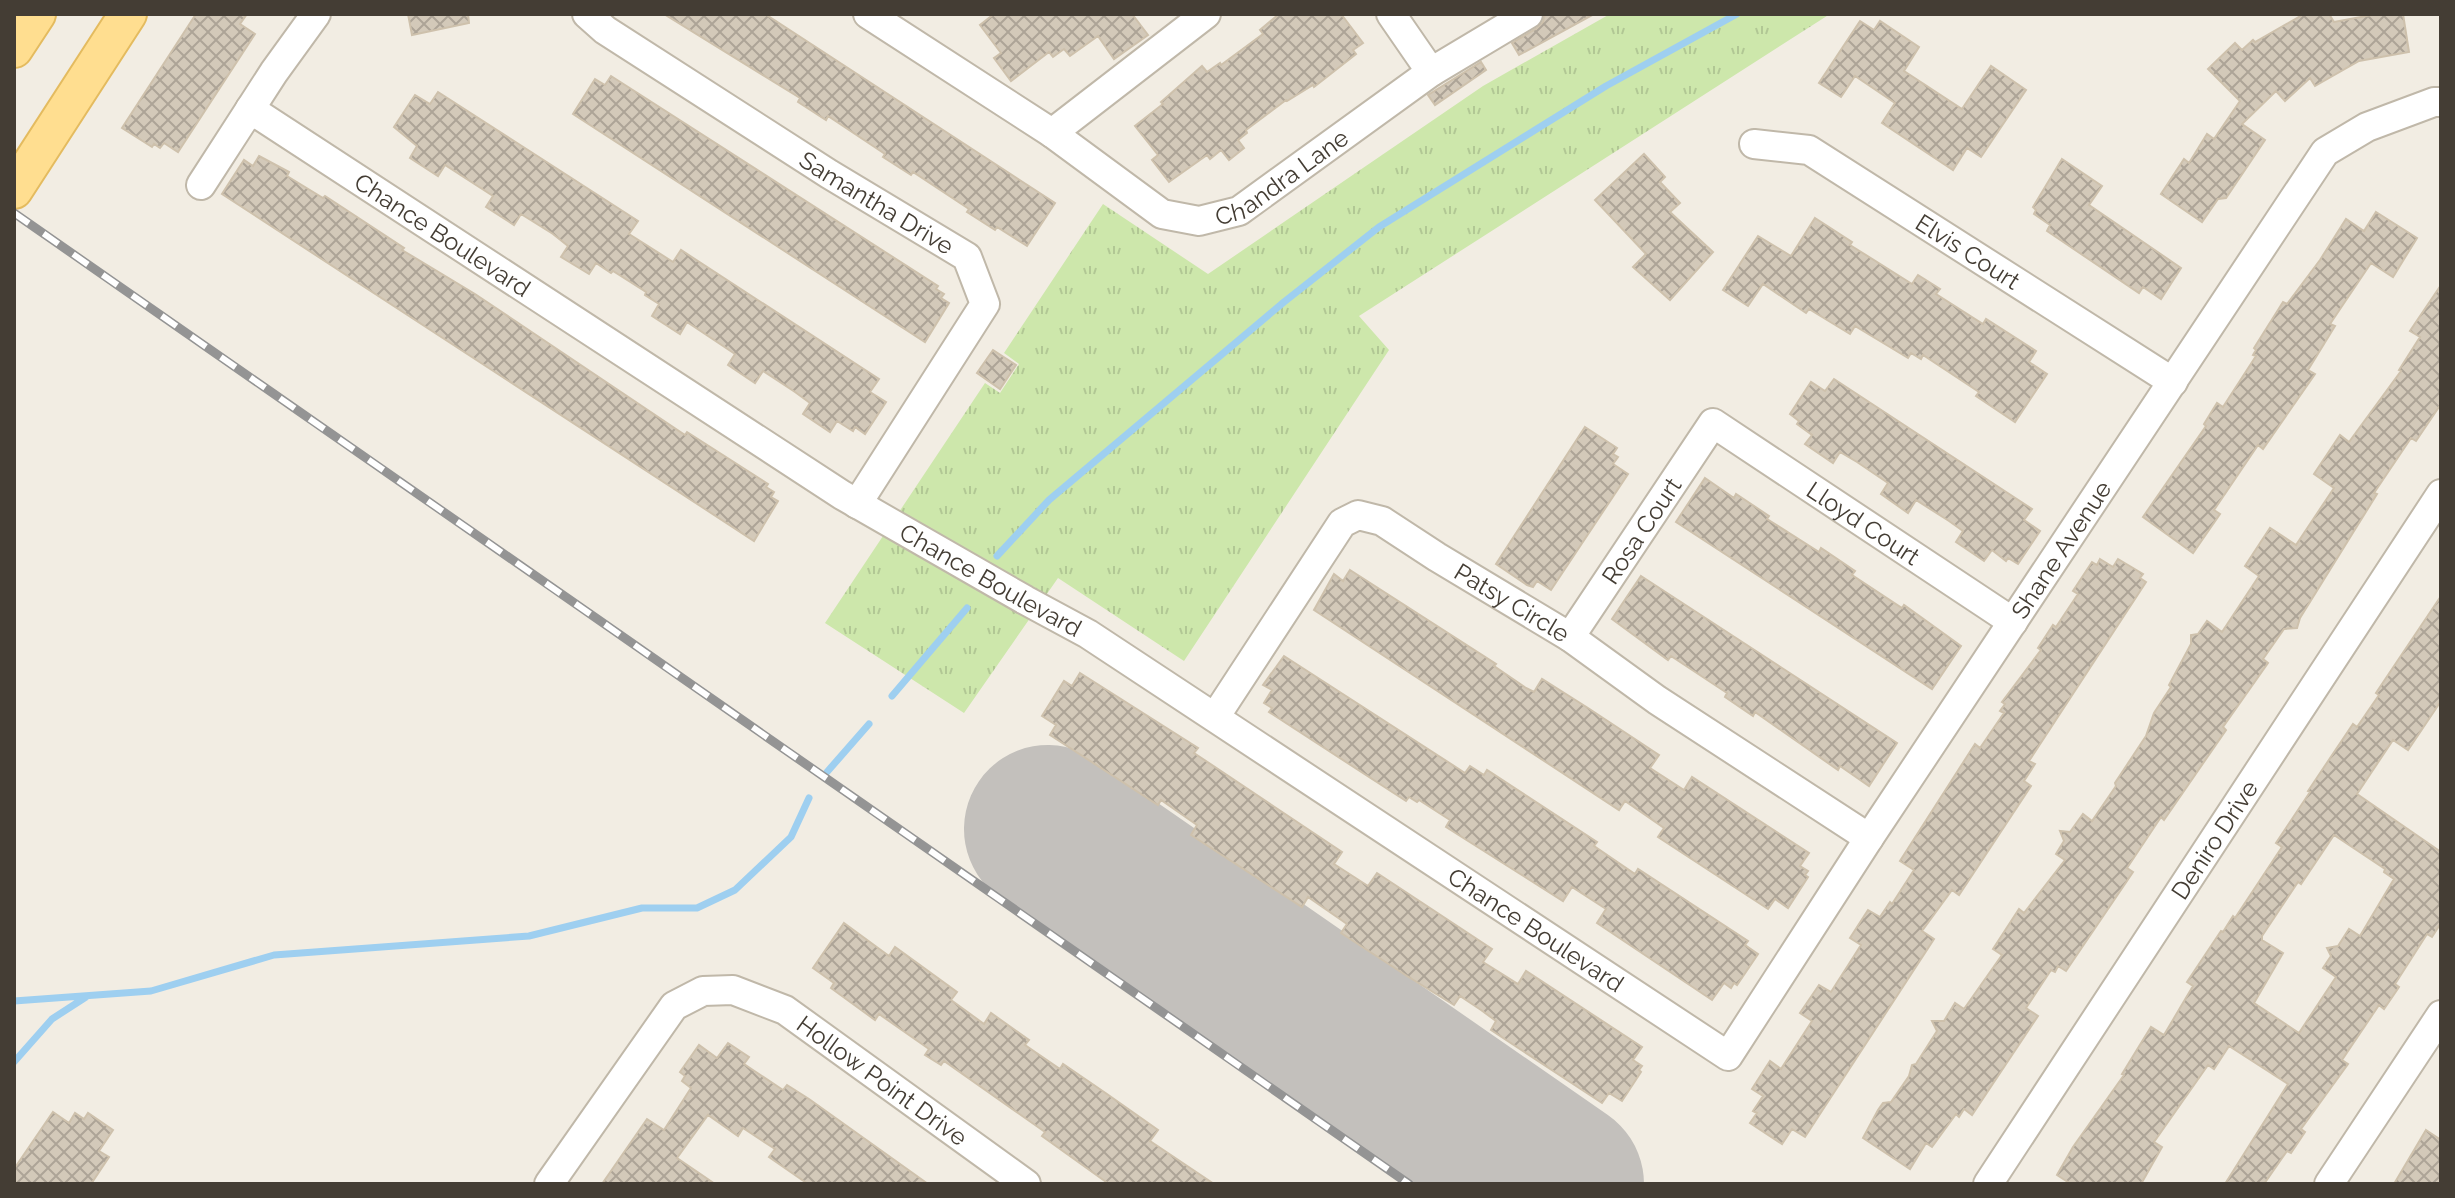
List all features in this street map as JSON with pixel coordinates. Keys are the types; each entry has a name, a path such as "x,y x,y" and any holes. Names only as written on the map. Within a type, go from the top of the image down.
{"main road":[{"path":"14,49 37,14"},
{"path":"14,190 128,14"}],"street":[{"path":"201,185 316,14"},
{"name":"Samantha Drive","path":"587,14 644,56 829,174 967,257 985,304 857,504"},
{"name":"Chandra Lane","path":"868,14 896,22 1162,214 1199,221 1239,211 1431,72 1528,14"},
{"path":"1052,133 1206,14"},
{"path":"1391,14 1431,72"},
{"name":"Shane Avenue","path":"1728,1056 1869,838 2325,152 2367,127 2441,102"},
{"name":"Chance Boulevard","path":"250,109 857,504 1088,634 1728,1056"},
{"name":"Elvis Court","path":"1754,144 1809,150 2173,382"},
{"name":"Lloyd Court","path":"1713,423 2013,622"},
{"name":"Rosa Court","path":"1570,637 1713,423"},
{"name":"Deniro Drive","path":"1988,1184 2441,494"},
{"name":"Patsy Circle","path":"1215,717 1342,523 1358,515 1382,521 1570,637 1657,700 1869,838"},
{"name":"Hollow Point Drive","path":"549,1184 674,1006 703,991 733,990 785,1010 1026,1184"},
{"path":"2329,1184 2441,1015"}],"green space":[{"path":"1610,14 1830,14 1359,316 1389,350 1184,661 1058,578 964,713 825,623 985,383 1000,393 1019,364 1004,353 1103,204 1208,274 1483,86"}],"building":[{"path":"196,14 247,14 240,24 255,34 178,152 164,143 160,148 154,144 152,147 122,128"},
{"path":"408,14 468,14 469,23 412,35"},
{"path":"664,14 765,14 1055,203 1027,246 997,227 995,230 913,172 911,175 883,157 885,154 828,116 826,120 798,102 800,98"},
{"path":"994,14 1132,14 1148,35 1114,59 1098,36 1070,56 1064,49 1053,57 1049,52 1011,81 994,58 1001,53 980,25"},
{"path":"1279,14 1341,14 1363,43 1353,50 1356,54 1314,87 1286,100 1246,130 1247,133 1238,140 1244,148 1229,160 1221,150 1210,159 1207,155 1169,182 1152,160 1158,155 1135,126 1202,66 1207,72 1221,65 1263,34 1260,30"},
{"path":"1545,14 1594,14 1519,55 1512,43 1537,28"},
{"path":"2304,14 2329,14 2334,22 2377,14 2403,14 2409,52 2359,61 2315,86 2310,78 2285,101 2276,91 2242,124 2265,140 2226,198 2218,199 2202,222 2161,194 2184,159 2189,163 2207,134 2214,139 2240,101 2208,69 2235,43 2242,50 2253,40 2255,42"},
{"path":"1860,21 1874,30 1880,21 1919,47 1904,71 1962,109 1991,66 2026,90 1981,157 1967,148 1953,170 1882,123 1895,103 1855,76 1841,97 1819,83"},
{"path":"1481,62 1486,70 1435,105 1428,95"},
{"path":"611,76 938,286 936,289 944,294 941,298 949,303 925,342 573,114 595,79 605,85"},
{"path":"438,92 638,221 629,234 673,262 681,250 879,379 870,392 886,402 865,434 837,421 830,432 803,414 810,403 763,371 755,383 728,365 735,354 687,322 680,334 652,316 659,304 645,295 646,292 596,263 589,274 561,257 568,246 553,234 521,214 514,225 486,207 493,196 445,165 438,176 410,158 417,146 394,127 415,95 430,104"},
{"path":"1644,154 1665,177 1660,182 1680,203 1670,212 1713,252 1670,300 1633,267 1646,254 1595,200"},
{"path":"259,156 289,172 287,176 323,198 325,196 685,435 687,432 768,484 766,487 774,492 771,497 778,501 754,541 222,194 244,160 253,166"},
{"path":"2062,159 2102,186 2089,205 2181,268 2161,299 2143,287 2139,293 2047,231 2050,225 2034,214 2036,210 2033,207"},
{"path":"2376,212 2417,238 2393,277 2371,263 2330,324 2335,326 2308,370 2315,374 2263,449 2258,445 2214,510 2220,514 2193,553 2143,517 2206,426 2204,424 2217,403 2223,407 2256,356 2253,355 2254,348 2283,302 2287,304 2346,219 2364,231"},
{"path":"1815,218 1852,242 1850,245 1912,284 1918,275 1940,289 1936,294 1983,324 1986,319 2036,351 2029,362 2047,374 2015,422 1976,396 1979,392 1923,355 1921,359 1911,353 1908,358 1855,326 1850,334 1809,309 1806,313 1763,284 1748,306 1723,290 1758,236 1791,256"},
{"path":"2441,285 2441,404 2416,441 2411,438 2374,493 2377,494 2300,618 2297,628 2284,629 2263,659 2268,663 2223,727 2226,730 2127,868 2133,872 2066,971 2058,966 2055,972 2051,970 2026,1008 2038,1016 1972,1115 1964,1109 1959,1117 1956,1114 1932,1147 1926,1143 1910,1169 1863,1138 1878,1110 1883,1103 1891,1102 1909,1076 1912,1065 1916,1064 1937,1031 1932,1021 1944,1021 1955,1003 1964,1009 2002,955 1993,949 2019,909 2024,913 2065,860 2056,854 2064,841 2060,831 2070,832 2083,814 2092,821 2116,786 2171,687 2169,685 2191,644 2191,635 2198,634 2207,621 2222,632 2259,576 2245,566 2270,528 2296,545 2334,488 2314,474 2340,435 2349,442 2401,371 2420,337 2410,331"},
{"path":"993,350 1016,365 1000,389 977,373"},
{"path":"1834,379 2032,509 2024,520 2040,531 2018,564 2008,558 2006,561 1992,550 1984,561 1956,542 1963,531 1949,521 1916,500 1908,513 1881,494 1888,483 1857,462 1840,452 1833,463 1805,444 1812,435 1797,424 1799,421 1790,414 1811,382 1825,391"},
{"path":"1585,427 1617,448 1613,454 1618,457 1613,464 1628,474 1551,590 1537,581 1533,587 1527,585 1496,564"},
{"path":"1705,478 1734,498 1736,494 1769,516 1767,519 1819,552 1821,548 1855,571 1852,575 1902,608 1904,605 1961,646 1932,689 1676,522"},
{"path":"2100,559 2113,567 2118,559 2143,574 2140,578 2146,582 2029,761 2035,764 2024,781 2031,786 1959,895 1952,890 1922,931 1934,939 1805,1137 1792,1129 1782,1144 1750,1123 1757,1113 1753,1111 1763,1096 1752,1089 1770,1061 1781,1069 1812,1021 1800,1013 1819,985 1831,992 1861,945 1850,938 1868,910 1880,917 1890,902 1892,904 1914,870 1900,861 1975,744 1980,748 2004,713 2000,711 2005,704 2002,702 2041,650 2038,648 2053,625 2056,627 2078,594 2073,591 2092,562 2097,565"},
{"path":"1350,570 1496,664 1494,666 1526,688 1534,692 1542,679 1588,708 1659,755 1650,768 1684,790 1692,777 1809,853 1800,866 1808,871 1805,875 1808,877 1788,908 1775,899 1768,909 1658,837 1664,828 1625,801 1619,810 1314,610 1334,574 1343,581"},
{"path":"1641,576 1897,743 1869,786 1840,766 1838,770 1755,712 1753,716 1725,697 1727,693 1671,656 1668,660 1612,619"},
{"path":"2441,596 2441,701 2408,750 2393,740 2357,794 2441,852 2441,923 2432,937 2427,934 2395,984 2399,987 2384,1009 2379,1005 2342,1060 2348,1064 2301,1129 2305,1132 2264,1184 2225,1184 2288,1084 2229,1046 2214,1069 2208,1065 2154,1142 2162,1147 2141,1184 2071,1184 2057,1175 2073,1147 2124,1075 2151,1027 2164,1035 2193,986 2187,982 2221,931 2233,916 2235,918 2282,847 2276,843 2353,724 2357,727 2379,695 2376,693","holes":["2334,835 2385,869 2384,872 2394,879 2360,936 2349,929 2338,946 2327,948 2331,956 2323,968 2336,977 2299,1033 2254,1003 2283,953 2262,940 2262,936"]},
{"path":"1284,656 1465,773 1470,766 1484,775 1487,770 1597,842 1594,846 1635,874 1638,869 1748,941 1745,945 1758,954 1737,985 1734,983 1731,988 1724,983 1712,1000 1597,923 1606,909 1572,887 1563,901 1446,827 1450,820 1419,800 1417,802 1409,797 1406,801 1269,712 1272,708 1264,703 1272,690 1263,685"},
{"path":"1080,673 1198,748 1194,753 1342,852 1334,864 1368,886 1377,873 1492,949 1483,962 1518,984 1526,971 1642,1047 1633,1060 1642,1066 1641,1072 1622,1101 1609,1093 1602,1103 1491,1030 1496,1021 1460,996 1454,1005 1407,976 1341,933 1347,924 1308,897 1302,907 1191,835 1197,825 1161,800 1158,805 1050,735 1056,725 1042,716 1064,681 1072,686"},
{"path":"844,923 889,956 895,947 957,992 951,1000 984,1024 991,1013 1029,1040 1025,1045 1060,1069 1063,1064 1107,1094 1158,1130 1150,1141 1214,1184 1109,1184 1042,1136 1045,1132 944,1061 941,1065 925,1055 929,1049 879,1014 875,1020 831,988 834,983 813,968"},
{"path":"728,1043 749,1057 744,1064 783,1090 787,1085 809,1099 928,1184 808,1184 769,1157 775,1149 743,1128 738,1136 708,1115 677,1158 715,1184 602,1184 647,1119 664,1130 691,1088 682,1081 685,1076 680,1072 699,1045 717,1058"},
{"path":"53,1112 69,1123 75,1113 84,1119 88,1113 113,1130 99,1151 109,1157 91,1184 14,1184 14,1169"},
{"path":"2426,1130 2441,1140 2441,1184 2394,1184"}],"waterway":[{"path":"997,556 1049,500 1284,302 1379,227 1606,86 1737,14"},
{"path":"892,696 967,608"},
{"path":"827,772 869,724"},
{"path":"14,1001 151,991 274,955 529,936 642,908 697,908 735,890 791,837 809,798"},
{"path":"14,1062 52,1019 86,997"}],"runway":[{"path":"1048,829 1560,1184"}],"railway":[{"path":"14,213 1409,1184"}]}
